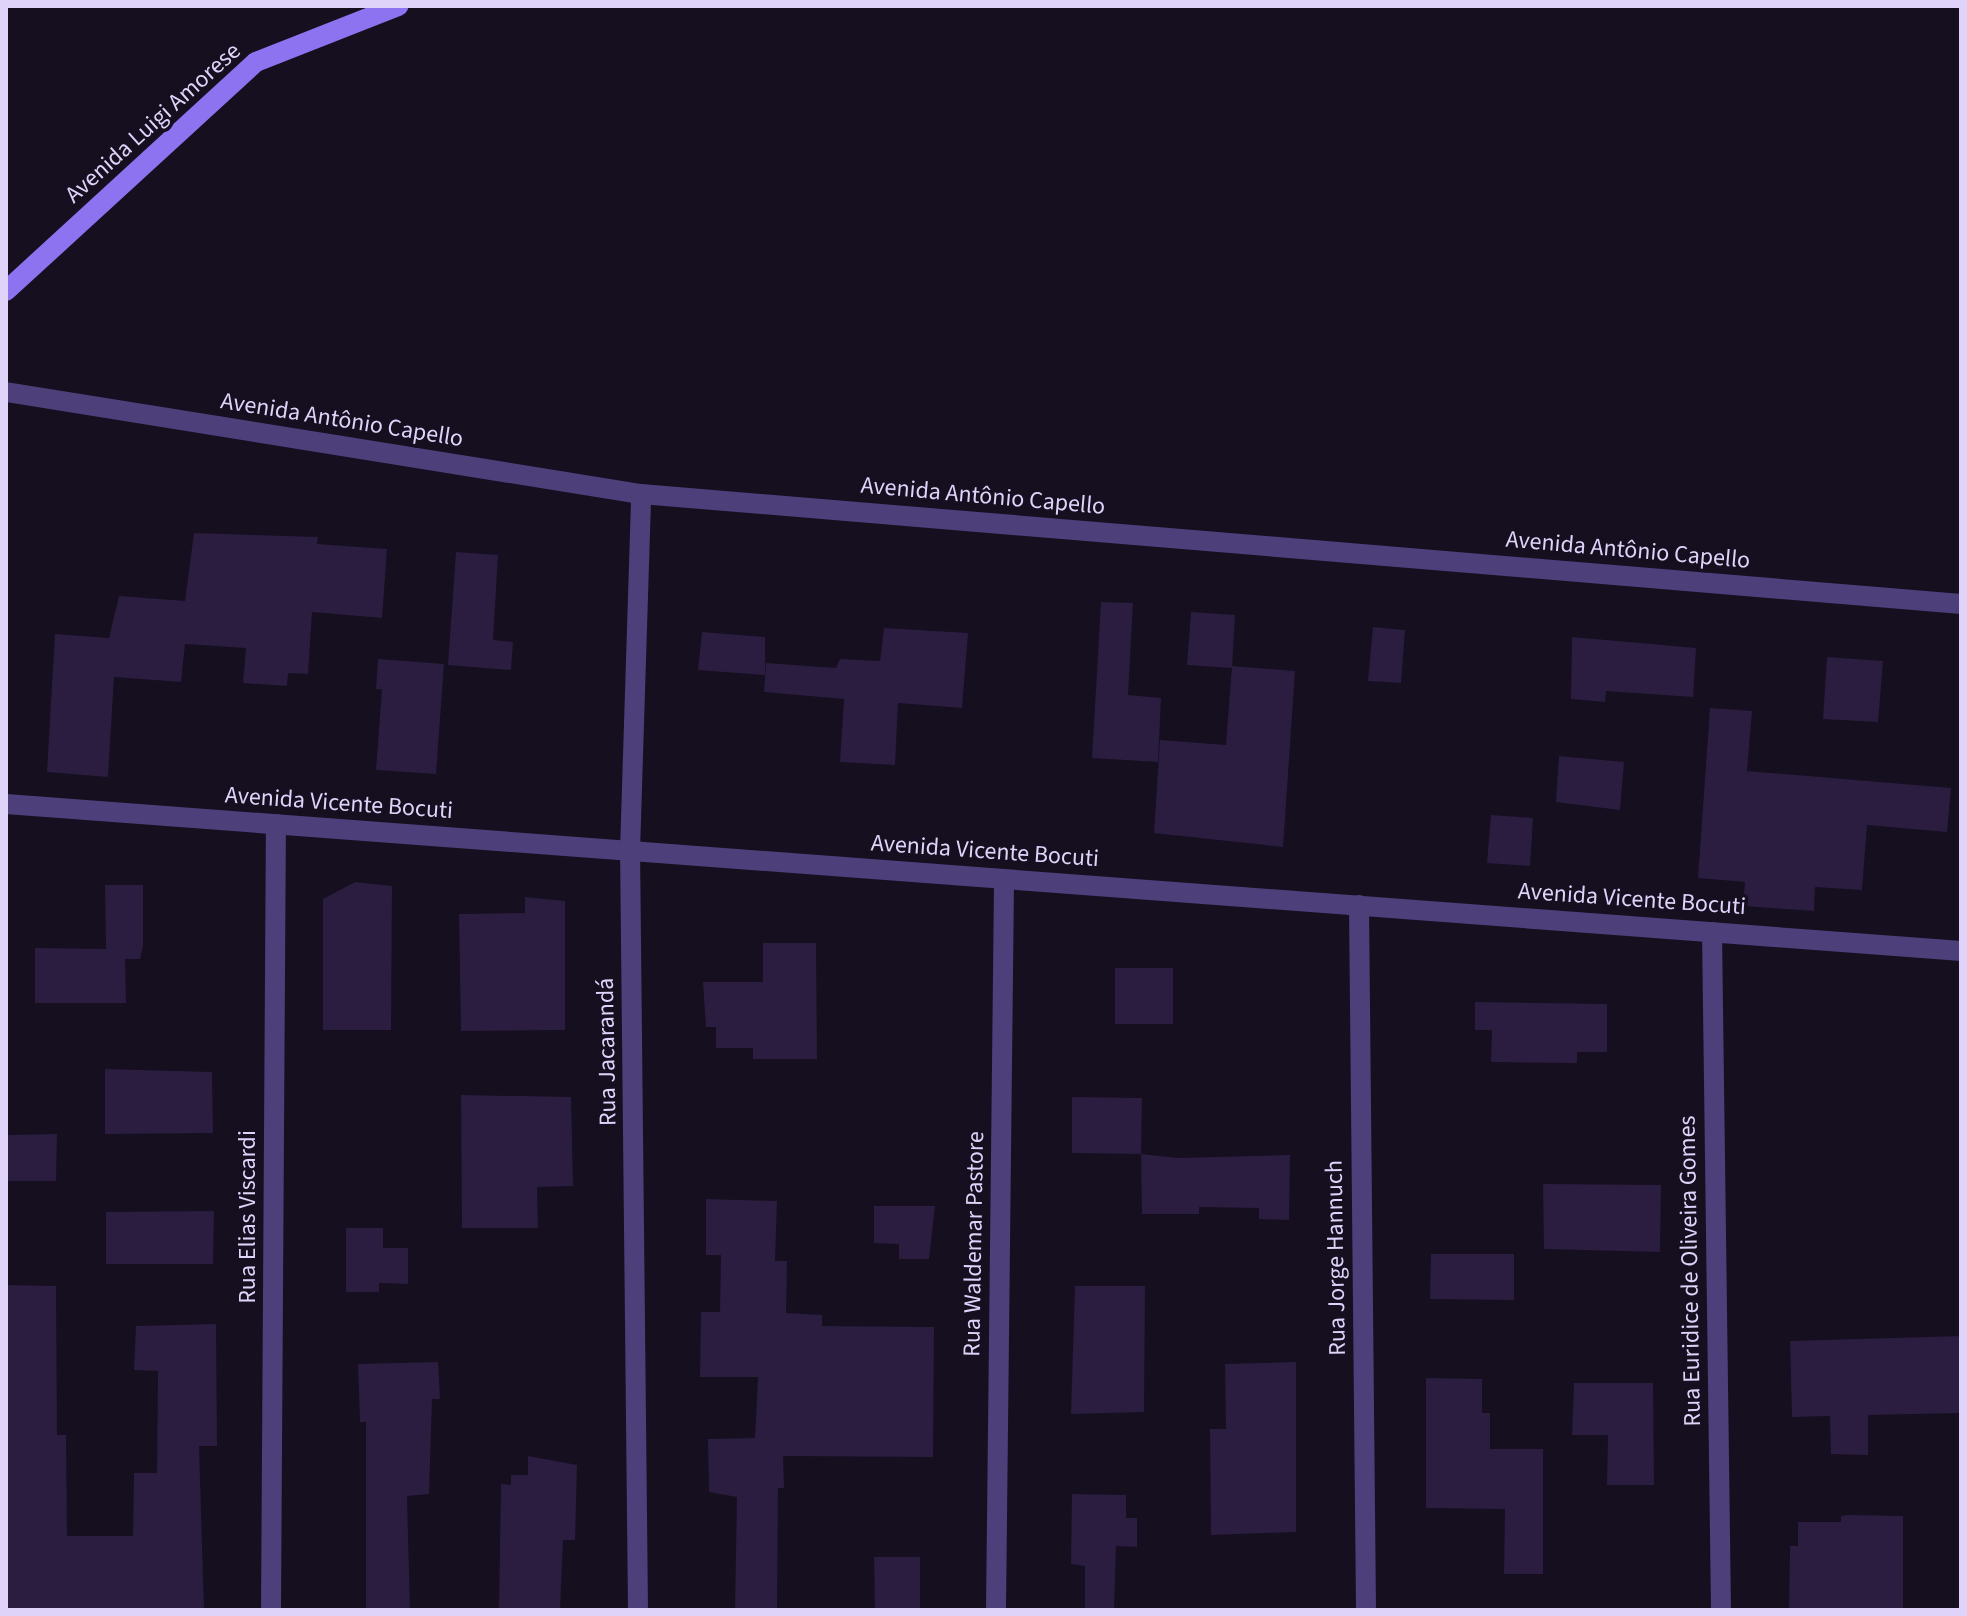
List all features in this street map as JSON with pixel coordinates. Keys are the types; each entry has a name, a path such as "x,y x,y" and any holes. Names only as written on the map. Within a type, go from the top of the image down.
{"street":[{"name":"Avenida Luigi Amorese","path":"6,291 256,62 398,6"},
{"name":"Avenida Antônio Capello","path":"6,392 641,494 1961,604"},
{"name":"Rua Jacarandá","path":"638,1610 630,851 641,494"},
{"name":"Avenida Vicente Bocuti","path":"6,804 1961,951"},
{"name":"Rua Elias Viscardi","path":"271,1610 276,824"},
{"name":"Rua Waldemar Pastore","path":"996,1610 1004,879"},
{"name":"Rua Jorge Hannuch","path":"1359,905 1366,1610"},
{"name":"Rua Euridice de Oliveira Gomes","path":"1712,932 1721,1610"}],"building":[{"path":"194,533 318,537 317,544 387,549 382,618 312,612 308,674 288,673 287,686 243,683 246,648 185,644 181,682 114,677 108,777 47,772 55,634 109,638 119,596 185,601"},
{"path":"456,552 498,555 493,640 513,642 511,670 448,665"},
{"path":"1101,602 1133,603 1128,695 1161,698 1158,762 1092,758"},
{"path":"1191,612 1235,615 1232,668 1187,665"},
{"path":"1373,627 1405,630 1401,683 1368,681"},
{"path":"884,628 968,633 962,708 898,703 895,765 840,762 844,699 764,692 766,663 836,668 840,659 880,661"},
{"path":"702,632 765,637 765,675 698,670"},
{"path":"1572,637 1696,648 1693,697 1606,691 1605,702 1571,699"},
{"path":"1827,657 1883,661 1878,722 1823,719"},
{"path":"378,659 444,664 436,774 376,770 382,689 376,689"},
{"path":"1232,666 1295,671 1283,847 1154,833 1160,740 1226,745"},
{"path":"1710,708 1752,711 1747,771 1951,788 1947,832 1867,825 1862,890 1815,887 1814,911 1743,906 1745,882 1698,878"},
{"path":"1559,756 1624,762 1620,810 1556,802"},
{"path":"1491,815 1533,818 1530,866 1487,863"},
{"path":"355,882 392,886 391,1030 323,1030 323,899"},
{"path":"105,885 143,885 143,946 140,959 125,959 126,1003 35,1003 35,948 106,949"},
{"path":"525,897 565,901 565,1030 461,1031 459,914 525,913"},
{"path":"763,943 816,943 817,1059 753,1059 753,1048 716,1048 716,1027 706,1027 703,982 763,982"},
{"path":"1115,968 1173,968 1173,1024 1115,1024"},
{"path":"1475,1002 1607,1004 1607,1052 1577,1052 1577,1063 1491,1062 1492,1030 1475,1030"},
{"path":"105,1069 212,1072 213,1133 105,1134"},
{"path":"461,1095 571,1097 573,1186 537,1187 538,1228 462,1228"},
{"path":"1072,1097 1142,1098 1141,1154 1072,1153"},
{"path":"57,1134 56,1181 6,1181 6,1135"},
{"path":"1141,1154 1178,1158 1290,1155 1289,1220 1259,1219 1259,1208 1199,1207 1199,1214 1142,1214"},
{"path":"1543,1184 1661,1185 1660,1252 1544,1249"},
{"path":"706,1199 777,1201 775,1261 787,1261 786,1313 822,1315 822,1326 934,1327 933,1457 783,1456 784,1488 778,1488 777,1610 735,1610 737,1497 709,1492 708,1439 755,1438 758,1377 700,1377 701,1312 720,1312 721,1255 706,1255"},
{"path":"874,1206 935,1206 929,1259 899,1259 899,1244 874,1243"},
{"path":"214,1211 213,1264 106,1264 106,1212"},
{"path":"346,1228 383,1228 383,1248 408,1248 408,1284 379,1283 379,1292 346,1292"},
{"path":"1431,1254 1514,1254 1514,1300 1430,1299"},
{"path":"6,1285 56,1286 57,1435 66,1435 67,1536 133,1536 134,1473 157,1473 158,1371 134,1370 136,1326 216,1324 217,1446 199,1446 204,1610 6,1610"},
{"path":"1075,1286 1145,1286 1144,1412 1071,1414"},
{"path":"1961,1336 1961,1413 1868,1415 1868,1455 1831,1454 1830,1416 1792,1417 1790,1341"},
{"path":"438,1362 440,1399 432,1399 429,1494 407,1496 410,1610 366,1610 366,1422 360,1422 358,1364"},
{"path":"1296,1362 1296,1532 1211,1535 1210,1429 1226,1429 1225,1364"},
{"path":"1426,1378 1482,1379 1482,1413 1490,1413 1490,1449 1543,1449 1543,1574 1504,1574 1505,1509 1426,1508"},
{"path":"1574,1383 1653,1383 1654,1485 1607,1485 1608,1435 1572,1435"},
{"path":"528,1456 577,1465 575,1540 563,1540 560,1610 499,1610 501,1484 511,1485 511,1475 528,1475"},
{"path":"1072,1494 1126,1495 1126,1518 1137,1518 1137,1547 1116,1546 1114,1610 1085,1610 1085,1566 1071,1564"},
{"path":"1841,1516 1903,1516 1903,1610 1789,1610 1790,1546 1798,1546 1798,1522 1841,1522"},
{"path":"874,1557 920,1557 920,1610 875,1610"}]}
